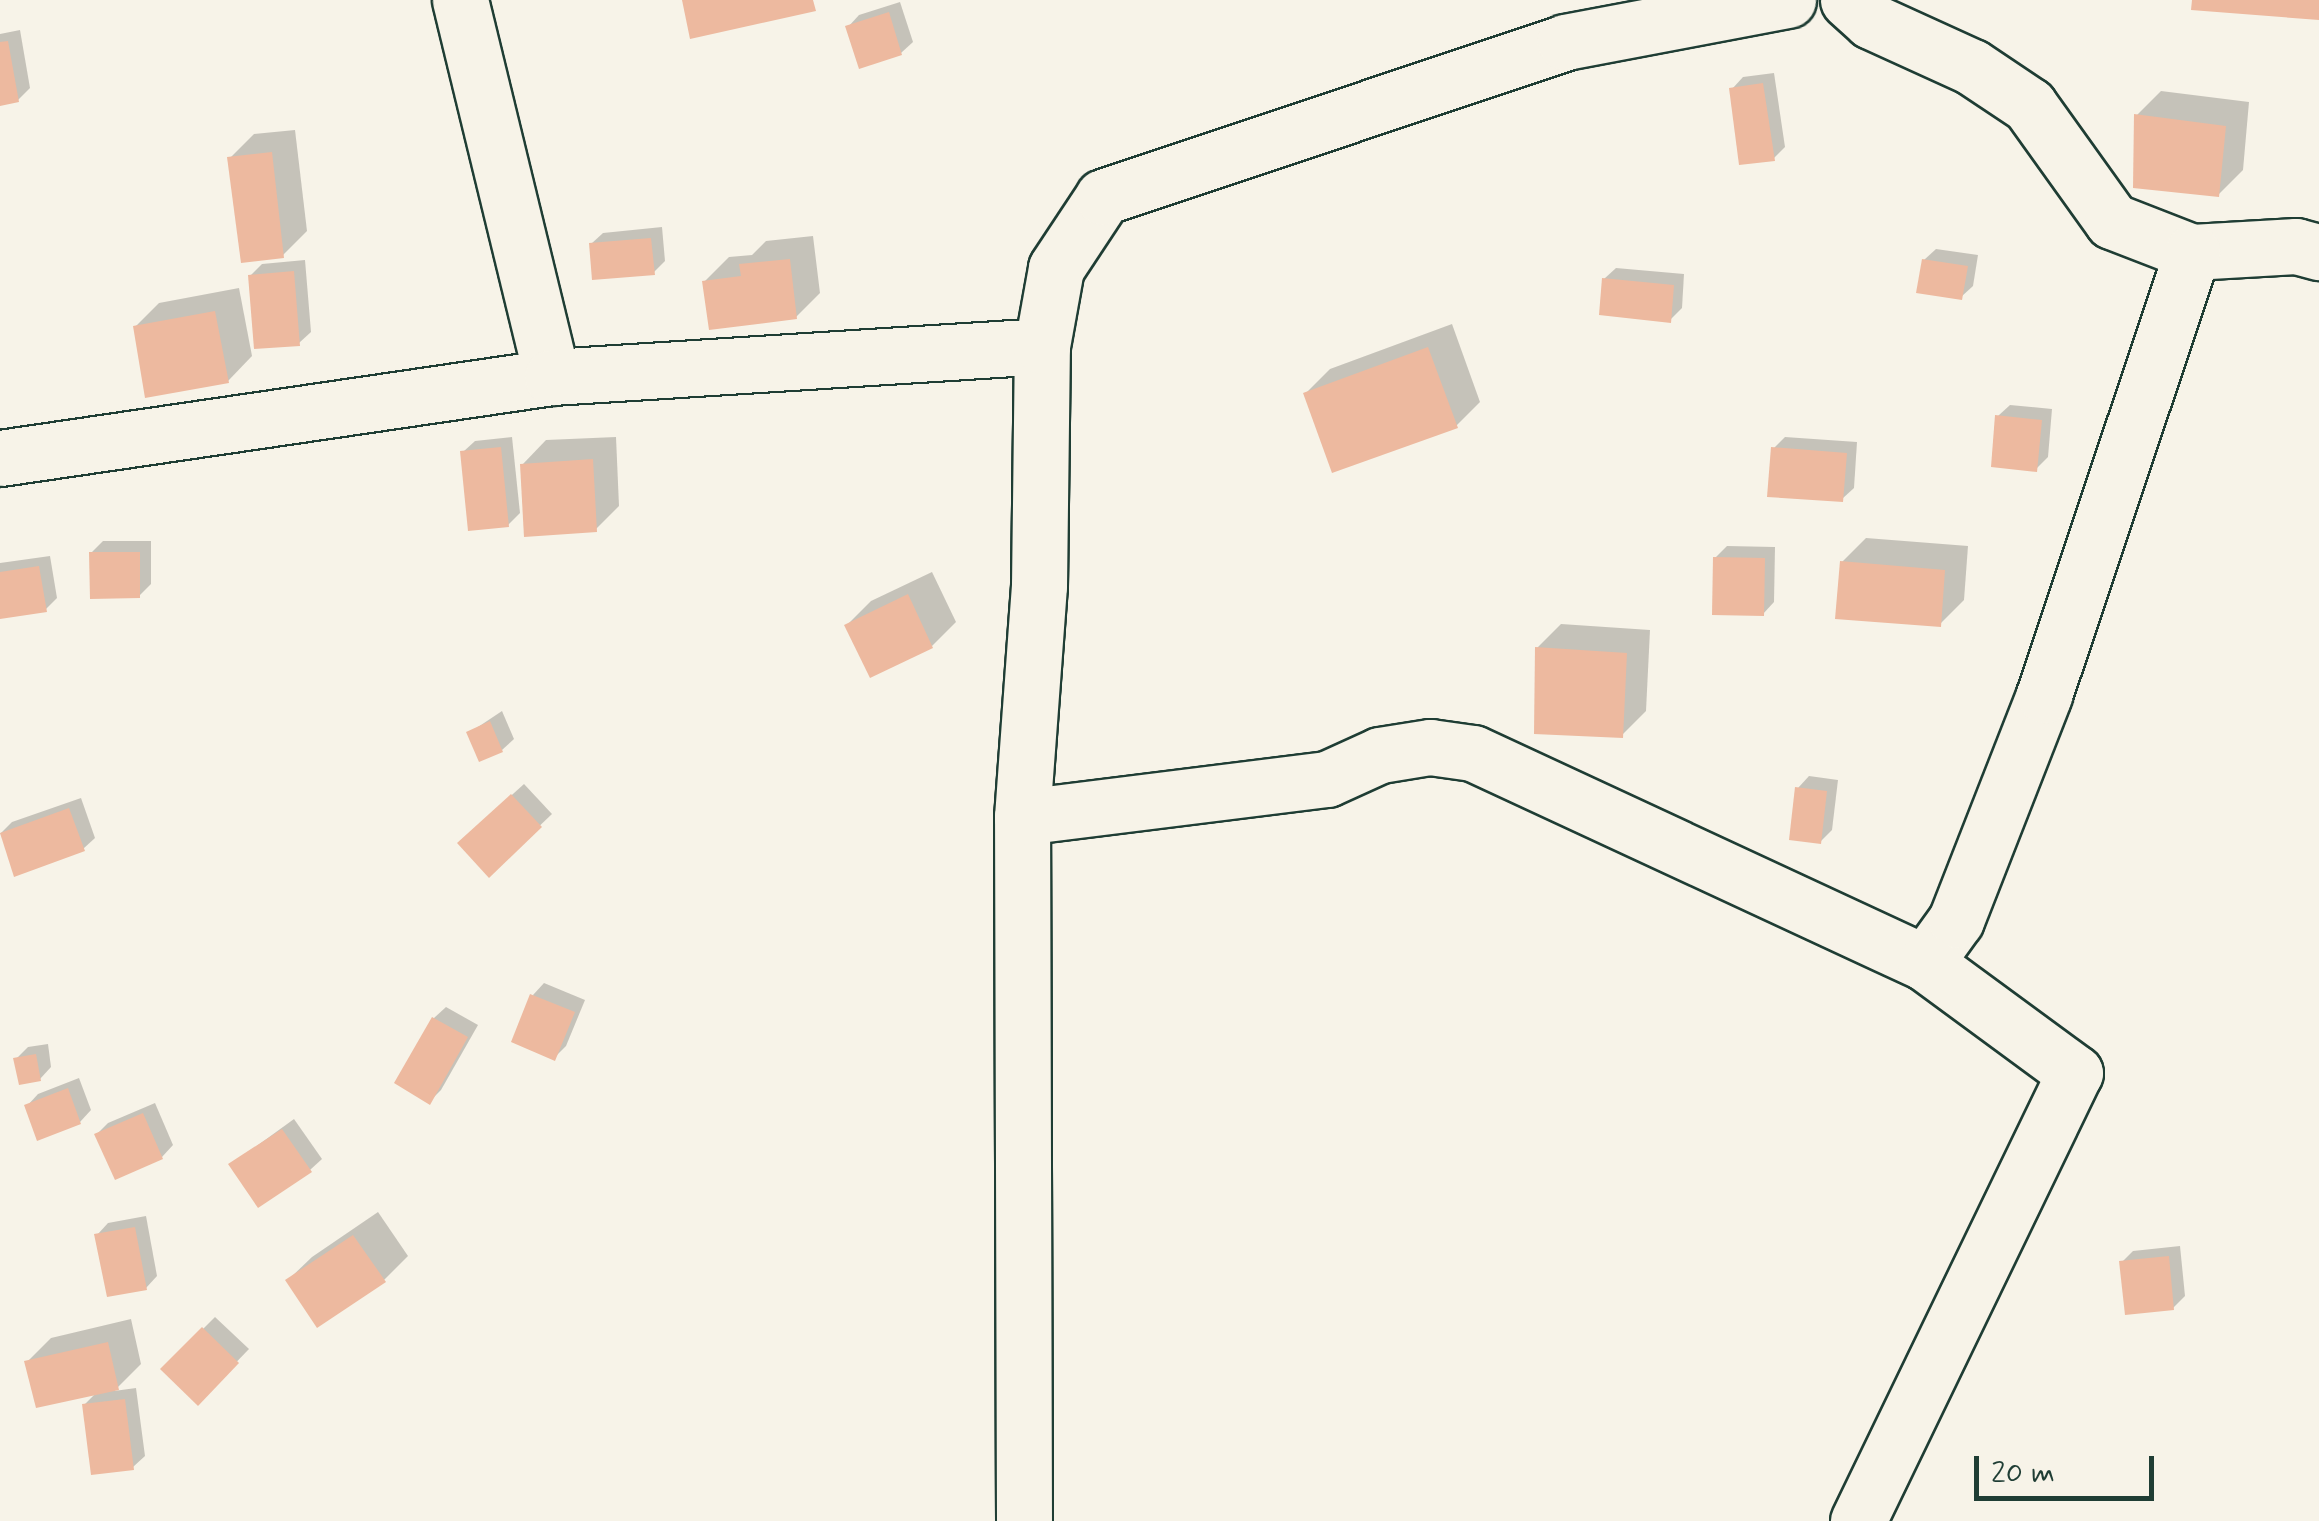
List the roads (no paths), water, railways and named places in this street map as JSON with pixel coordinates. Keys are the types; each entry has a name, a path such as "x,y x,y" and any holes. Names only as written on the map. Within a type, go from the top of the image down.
{"street":[{"path":"460,0 552,378"},
{"path":"1024,1521 1022,817 1039,586 1042,346 1056,268 1103,197 1565,42 1788,0"},
{"path":"1848,0 1872,21 1972,67 2029,105 2112,221 2192,252 2296,246 2319,252"},
{"path":"1926,962 1956,920 2044,695 2192,252"},
{"path":"0,458 552,378 1042,346"},
{"path":"1022,817 1327,779 1380,755 1414,750 1472,754 1926,962 2075,1072 1858,1521"}]}
